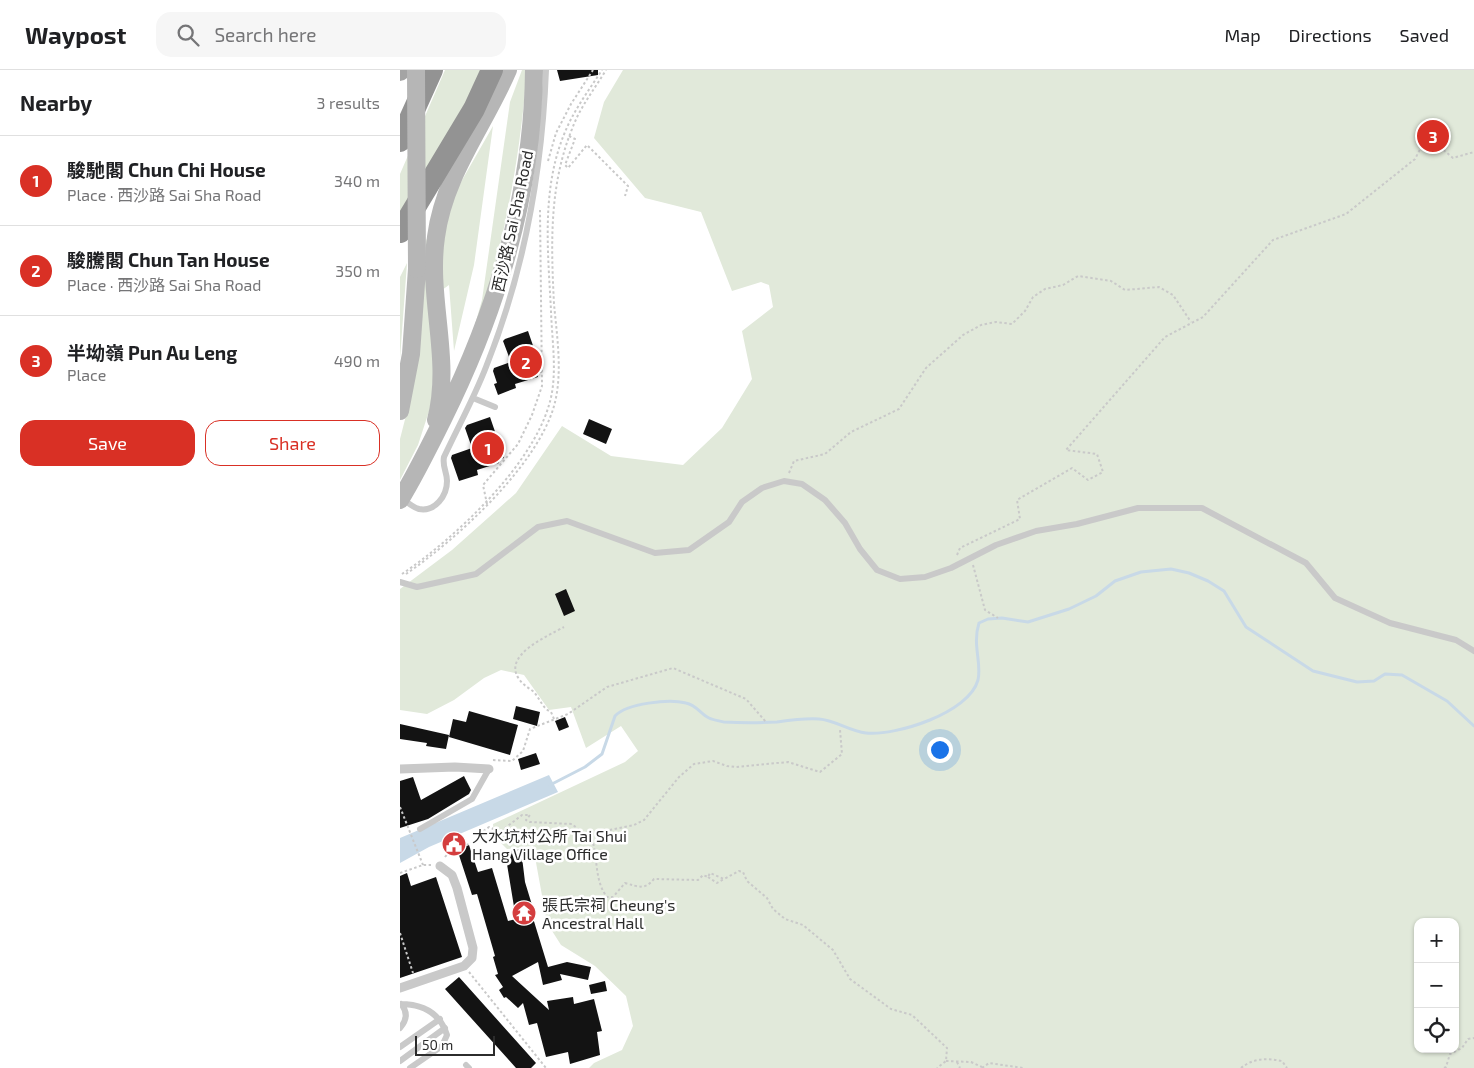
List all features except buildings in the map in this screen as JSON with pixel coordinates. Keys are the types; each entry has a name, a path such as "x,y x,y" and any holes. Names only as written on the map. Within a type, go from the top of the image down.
{"highway":[{"path":"400,141 432,70"},
{"path":"400,232 428,188 439,164 474,109 492,70"},
{"path":"428,188 469,144"}],"main road":[{"path":"400,411 411,354 417,269 416,70"},
{"path":"429,447 438,414 442,373 434,276 436,238 442,206 469,144 493,106 508,70"},
{"name":"西沙路 Sai Sha Road","path":"401,499 470,365 507,258 516,220 532,127 534,70"}],"street":[{"path":"400,769 455,767 489,769"},
{"path":"400,988 464,966 472,958 473,948 457,888 452,875 440,866"}],"lane":[{"path":"401,499 412,506 422,509 432,507 440,501 446,486 443,465 444,457 473,398 506,313 525,240 539,167 546,70"},
{"path":"473,398 495,407"},
{"path":"400,579 417,587 476,574 538,527 567,521 655,553 689,550 729,522 742,502 762,488 784,481 802,484 825,500 845,523 860,549 877,570 900,579 925,577 951,568 996,545 1036,531 1077,524 1138,508 1202,508 1306,563 1335,598 1390,623 1456,640 1474,651"},
{"path":"420,829 472,799 489,769"},
{"path":"400,1004 423,1007 440,1019 445,1028 447,1038 442,1046 410,1068"},
{"path":"400,1004 405,1009 405,1021 400,1028"},
{"path":"400,1047 440,1019"},
{"path":"400,1061 445,1028"}],"path":[{"path":"546,168 556,133 571,104 593,70"},
{"path":"400,579 486,500 523,457 540,428 549,405 554,371 547,241 548,202 554,170 565,132 579,104 602,70"},
{"path":"400,579 450,539 502,490 527,458 554,406 558,362 552,220 556,181 569,136 584,104 606,70"},
{"path":"569,136 575,139 566,165 568,168 587,145 628,186 625,196"},
{"path":"951,568 960,548 1020,519 1017,500 1072,468 1088,480 1103,472 1097,454 1066,450 1166,337 1203,317 1273,240 1346,214 1415,159 1427,136 1453,158 1474,152"},
{"path":"487,504 483,485 518,444 532,415 542,386 540,202"},
{"path":"784,481 794,461 825,454 851,432 899,409 926,368 963,335 996,322 1012,324 1025,311 1033,298 1044,289 1063,285 1078,276 1111,281 1125,290 1159,287 1173,295 1192,323"},
{"path":"951,568 973,563 985,610 998,618"},
{"path":"554,720 551,712 546,710 535,694 519,680 516,668 518,660 526,650 564,627"},
{"path":"493,760 512,761 523,751 530,729 568,714 607,687 673,668 746,699 766,722"},
{"path":"446,856 449,852 481,839 481,833 489,827 500,832 522,815 530,815 526,820 530,822 572,824 583,834 634,825 644,820 679,776 694,764 713,761 736,767 788,762 820,772 842,754 840,730"},
{"path":"400,807 423,865 400,873"},
{"path":"590,834 595,846 600,890 606,897 613,897 625,883 643,888 650,885 654,879 698,880 703,875 717,883 738,871 743,872 747,881 767,898 773,909 785,919 803,925 833,950 850,979 891,1010 912,1015 930,1031 947,1048 946,1062"},
{"path":"708,877 710,873 724,879"},
{"path":"400,933 416,982"},
{"path":"464,966 546,1068"},
{"path":"1444,1068 1450,1054 1462,1048 1468,1038 1474,1038"},
{"path":"1241,1068 1249,1061 1269,1058 1282,1061 1286,1068"},
{"path":"937,1068 946,1062 971,1062 982,1068 989,1064 1023,1068"},
{"path":"957,1062 960,1068"}],"green space":[{"path":"445,70 484,70 400,217 400,174"},
{"path":"522,70 527,70 524,107 507,215 489,286 466,356 482,300 510,102"},
{"path":"623,70 1474,70 1474,1068 589,1068 594,1063 622,1050 633,1026 626,996 595,966 561,945 547,923 533,846 507,849 494,836 493,824 625,762 638,751 621,726 586,748 571,707 549,710 524,675 501,670 484,678 454,700 427,714 400,710 400,589 452,550 516,493 562,426 611,456 683,465 722,428 752,379 742,331 773,307 769,285 761,282 732,291 701,212 645,198 594,138 604,102"},
{"path":"493,126 474,265 454,351 449,285 442,290 443,242 453,196"},
{"path":"431,229 435,333 432,402 418,445 400,480 400,439 412,392 426,241"},
{"path":"407,263 400,359 400,277"}],"water":[{"path":"549,775 558,792 429,847 400,863 400,838"}],"waterway":[{"path":"550,785 585,767 602,754 615,716 629,708 649,703 686,703 709,718 724,722 764,723 819,719 831,721 866,733 895,731 930,720 961,703 972,692 979,674 976,639 979,623 988,619 1002,618 1028,622 1069,609 1096,596 1115,581 1141,572 1171,569 1189,573 1208,581 1224,591 1246,627 1313,671 1357,682 1374,681 1385,674 1402,675 1447,701 1474,726"}],"place":[{"name":"半坳嶺 Pun Au Leng","path":"1433,136"},
{"name":"駿騰閣 Chun Tan House","path":"526,362"},
{"name":"駿馳閣 Chun Chi House","path":"488,448"},
{"name":"大水坑村公所 Tai Shui Hang Village Office","path":"454,844"},
{"name":"張氏宗祠 Cheung's Ancestral Hall","path":"524,913"}]}
